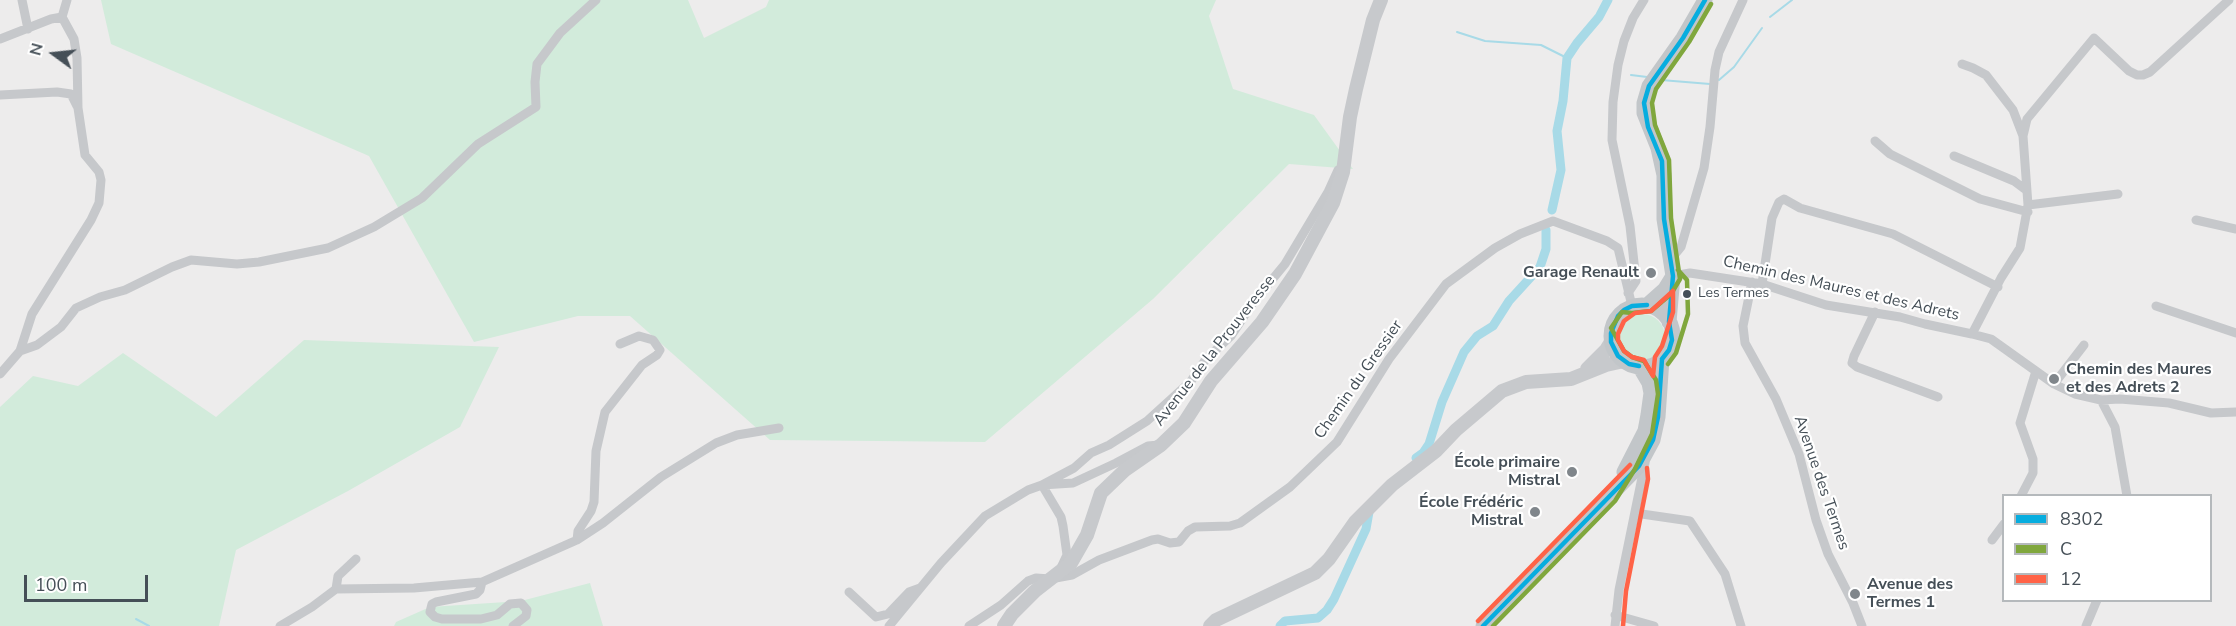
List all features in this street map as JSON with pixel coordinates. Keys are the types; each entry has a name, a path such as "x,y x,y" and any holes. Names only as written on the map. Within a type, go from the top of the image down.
{"main road":[{"name":"Avenue de la Prouveresse","path":"1004,626 1012,614 1076,557 1087,535 1101,493 1125,470 1161,445 1184,423 1211,381 1280,298 1333,203 1343,172 1350,117 1363,55 1382,0"},
{"path":"1210,626 1216,620 1315,573 1329,559 1355,522 1392,485 1436,451 1456,430 1502,391 1526,382 1571,379 1606,365 1655,363 1662,359 1669,350 1672,340 1669,322 1673,276 1672,258 1664,219 1662,161 1648,127 1644,103 1649,87 1683,38 1705,0"},
{"path":"1483,626 1609,496 1640,472 1649,435 1651,393 1649,382 1632,364 1618,356 1611,342 1611,333 1618,316 1636,302 1665,289 1673,276"},
{"path":"1636,302 1664,314 1669,322"},
{"path":"1580,375 1596,362 1611,342"},
{"path":"1609,496 1649,435 1658,417 1662,359"}],"street":[{"path":"22,0 28,29"},
{"path":"0,374 20,351 32,314 91,220 99,203 101,180 99,172 85,155 78,108 77,58 74,39 62,17 67,0"},
{"path":"20,351 37,345 61,327 76,308 100,297 125,290 172,267 191,260 237,264 258,262 328,248 374,227 422,198 478,144 536,107 537,64 560,33 596,0"},
{"path":"1636,302 1630,226 1612,140 1613,102 1624,40 1644,0"},
{"path":"1672,258 1681,247 1704,168 1710,127 1714,70 1719,52 1743,0"},
{"path":"1972,334 2020,248 2028,208 2023,136 2027,119 2094,38 2129,70 2137,75 2143,75 2150,72 2229,0"},
{"path":"0,39 62,17"},
{"path":"1962,64 1986,75 2013,110 2023,136"},
{"path":"0,95 57,92 71,94 78,108"},
{"path":"1875,141 1890,154 1980,199 2028,208 2118,195"},
{"path":"889,626 947,556 985,516 1028,490 1074,468 1091,453 1147,422 1191,381 1206,359 1231,336 1252,304 1285,264 1328,192 1347,150"},
{"path":"1954,156 2014,181 2026,190"},
{"name":"Avenue des Termes","path":"1862,626 1828,554 1816,520 1799,454 1776,399 1745,343 1743,326 1757,283 1772,218 1779,202 1784,199 1800,208 1893,234 1998,287"},
{"path":"2196,220 2236,229"},
{"name":"Chemin du Gressier","path":"969,626 1001,605 1028,581 1036,578 1072,575 1099,560 1152,540 1179,542 1188,531 1195,527 1230,526 1240,523 1290,487 1337,442 1389,359 1446,284 1496,248 1520,234 1553,221 1607,241 1618,248 1636,302"},
{"name":"Chemin des Maures et des Adrets","path":"1673,276 1690,273 1757,283 1826,305 1875,312 1991,339 2054,384 2075,394 2101,400 2143,400 2169,403 2211,413 2236,412"},
{"path":"2156,306 2236,333"},
{"path":"1875,312 1852,363 1857,368 1938,396"},
{"path":"577,540 578,531 591,512 594,502 596,451 605,412 642,365 657,355 660,350 653,340 639,336 620,344"},
{"path":"2054,384 2084,345"},
{"path":"2022,494 2033,473 2033,459 2020,423 2036,371"},
{"path":"2101,400 2115,427 2127,494"},
{"path":"280,626 336,589 414,588 482,582 577,540 603,523 661,477 716,443 737,435 779,428"},
{"path":"1042,485 1073,483 1116,464 1148,446 1161,445"},
{"path":"1615,626 1640,472"},
{"path":"1042,485 1061,517 1067,555 1054,576"},
{"path":"1635,513 1690,521 1725,574 1741,626"},
{"path":"1992,540 2002,527"},
{"path":"336,589 338,576 356,559"},
{"path":"482,582 476,594 436,602 432,604 430,612 442,619 481,619 496,615 510,604 521,603 527,610 526,616 513,626"},
{"path":"849,592 876,617 888,614 909,592 922,587"},
{"path":"2086,626 2096,602"},
{"path":"1615,615 1654,626"}],"green space":[{"path":"101,0 688,0 704,38 766,7 769,0 1216,0 1209,16 1233,89 1314,115 1353,169 1289,164 1153,299 985,442 770,440 630,316 578,316 474,342 369,156 111,44"},
{"path":"1642,314 1658,321 1665,337 1658,353 1642,360 1626,353 1619,337 1626,321"},
{"path":"304,340 499,347 460,427 348,491 236,550 219,626 0,626 0,407 33,376 78,386 123,353 216,417"},
{"path":"590,583 603,626 394,626 396,622 430,607 521,601"}],"waterway":[{"path":"1552,210 1561,170 1557,131 1563,101 1567,58 1599,17 1608,0"},
{"path":"1770,17 1792,0"},
{"path":"1719,80 1734,67 1762,28"},
{"path":"1457,32 1485,41 1541,45 1567,58"},
{"path":"1631,75 1647,77"},
{"path":"1661,80 1710,84"},
{"path":"1416,458 1429,444 1442,402 1464,352 1477,336 1493,326 1509,301 1540,267 1546,249 1546,230"},
{"path":"1280,626 1285,621 1318,618 1327,610 1366,529 1369,512"},
{"path":"136,619 149,626"}],"transit line":[{"name":"8302","path":"1662,359 1669,350 1672,340 1669,322 1673,276 1664,219 1662,161 1648,127 1644,103 1649,86 1683,38 1705,0"},
{"name":"C","path":"1493,626 1615,501 1635,469 1652,434 1658,394 1656,380 1644,361 1624,351 1611,328 1622,312 1651,311 1671,294 1680,279 1671,218 1669,160 1655,125 1652,103 1656,89 1689,42 1711,4"},
{"name":"C","path":"1668,364 1676,353 1688,314 1687,280 1678,270"},
{"name":"12","path":"1673,291 1673,312 1662,346 1655,357 1653,376 1644,360 1632,357 1624,351 1618,340 1618,334 1624,321 1635,313 1651,311 1673,291"},
{"name":"8302","path":"1639,366 1629,364 1618,356 1611,342 1611,333 1618,316 1624,310 1632,306 1647,305"},
{"name":"8302","path":"1483,626 1639,466 1653,440 1658,417 1662,359"},
{"name":"12","path":"1478,621 1630,465"},
{"name":"12","path":"1623,626 1626,591 1648,479 1647,468"}],"place":[{"name":"Garage Renault","path":"1651,273"},
{"name":"Les Termes","path":"1687,294"},
{"name":"Chemin des Maures et des Adrets 2","path":"2054,379"},
{"name":"École primaire Mistral","path":"1572,472"},
{"name":"École Frédéric Mistral","path":"1535,512"},
{"name":"Avenue des Termes 1","path":"1855,594"}]}
